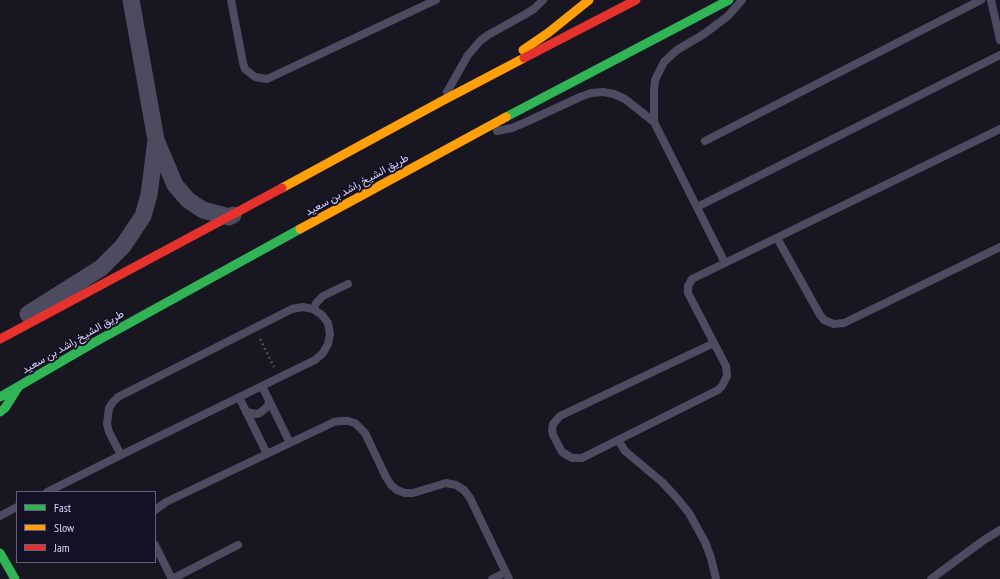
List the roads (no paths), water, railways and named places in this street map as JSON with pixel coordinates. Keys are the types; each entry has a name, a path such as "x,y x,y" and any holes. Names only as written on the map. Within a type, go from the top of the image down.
{"main road":[{"path":"442,101 548,33 589,0"},
{"path":"0,340 442,101 636,0"},
{"name":"طريق الشيخ راشد بن سعيد","path":"0,397 95,342 479,131 729,0"},
{"path":"0,412 5,408 19,386"},
{"path":"0,553 15,579"}],"street":[{"path":"131,0 156,140 175,185 188,200 203,210 229,217 316,170"},
{"path":"0,333 101,268 123,246 143,216 149,194 156,140"}],"lane":[{"path":"232,0 245,69 255,77 267,78 436,0"},
{"path":"442,101 468,55 480,41 534,9 543,0"},
{"path":"654,122 655,80 664,62 677,50 704,34 728,16 742,0"},
{"path":"705,141 981,0"},
{"path":"991,0 1000,40"},
{"path":"697,207 1000,55"},
{"path":"479,131 512,128 591,93 603,92 614,94 625,99 654,122 725,263"},
{"path":"714,343 560,416 553,424 552,430 562,452 572,458 582,458 718,390 726,381 726,366 688,293 688,286 692,279 1000,129"},
{"path":"777,238 820,315 824,320 834,324 844,323 1000,247"},
{"path":"313,309 323,296 348,284"},
{"path":"49,491 315,360 323,353 328,344 330,334 328,324 322,315 313,309 303,307 292,309 118,397 109,408 107,424 109,432 121,455"},
{"path":"262,386 290,443"},
{"path":"239,397 267,454"},
{"path":"246,412 256,414 260,413 268,406 269,401"},
{"path":"156,509 166,502 341,420 355,423 366,432 386,477 391,485 397,490 414,494 446,483 456,485 464,490 470,498 507,576 492,579"},
{"path":"618,440 625,451 662,482 676,496 689,513 705,542 716,579"},
{"path":"0,516 16,508"},
{"path":"931,579 1000,530"},
{"path":"156,547 172,579 238,545"}]}
